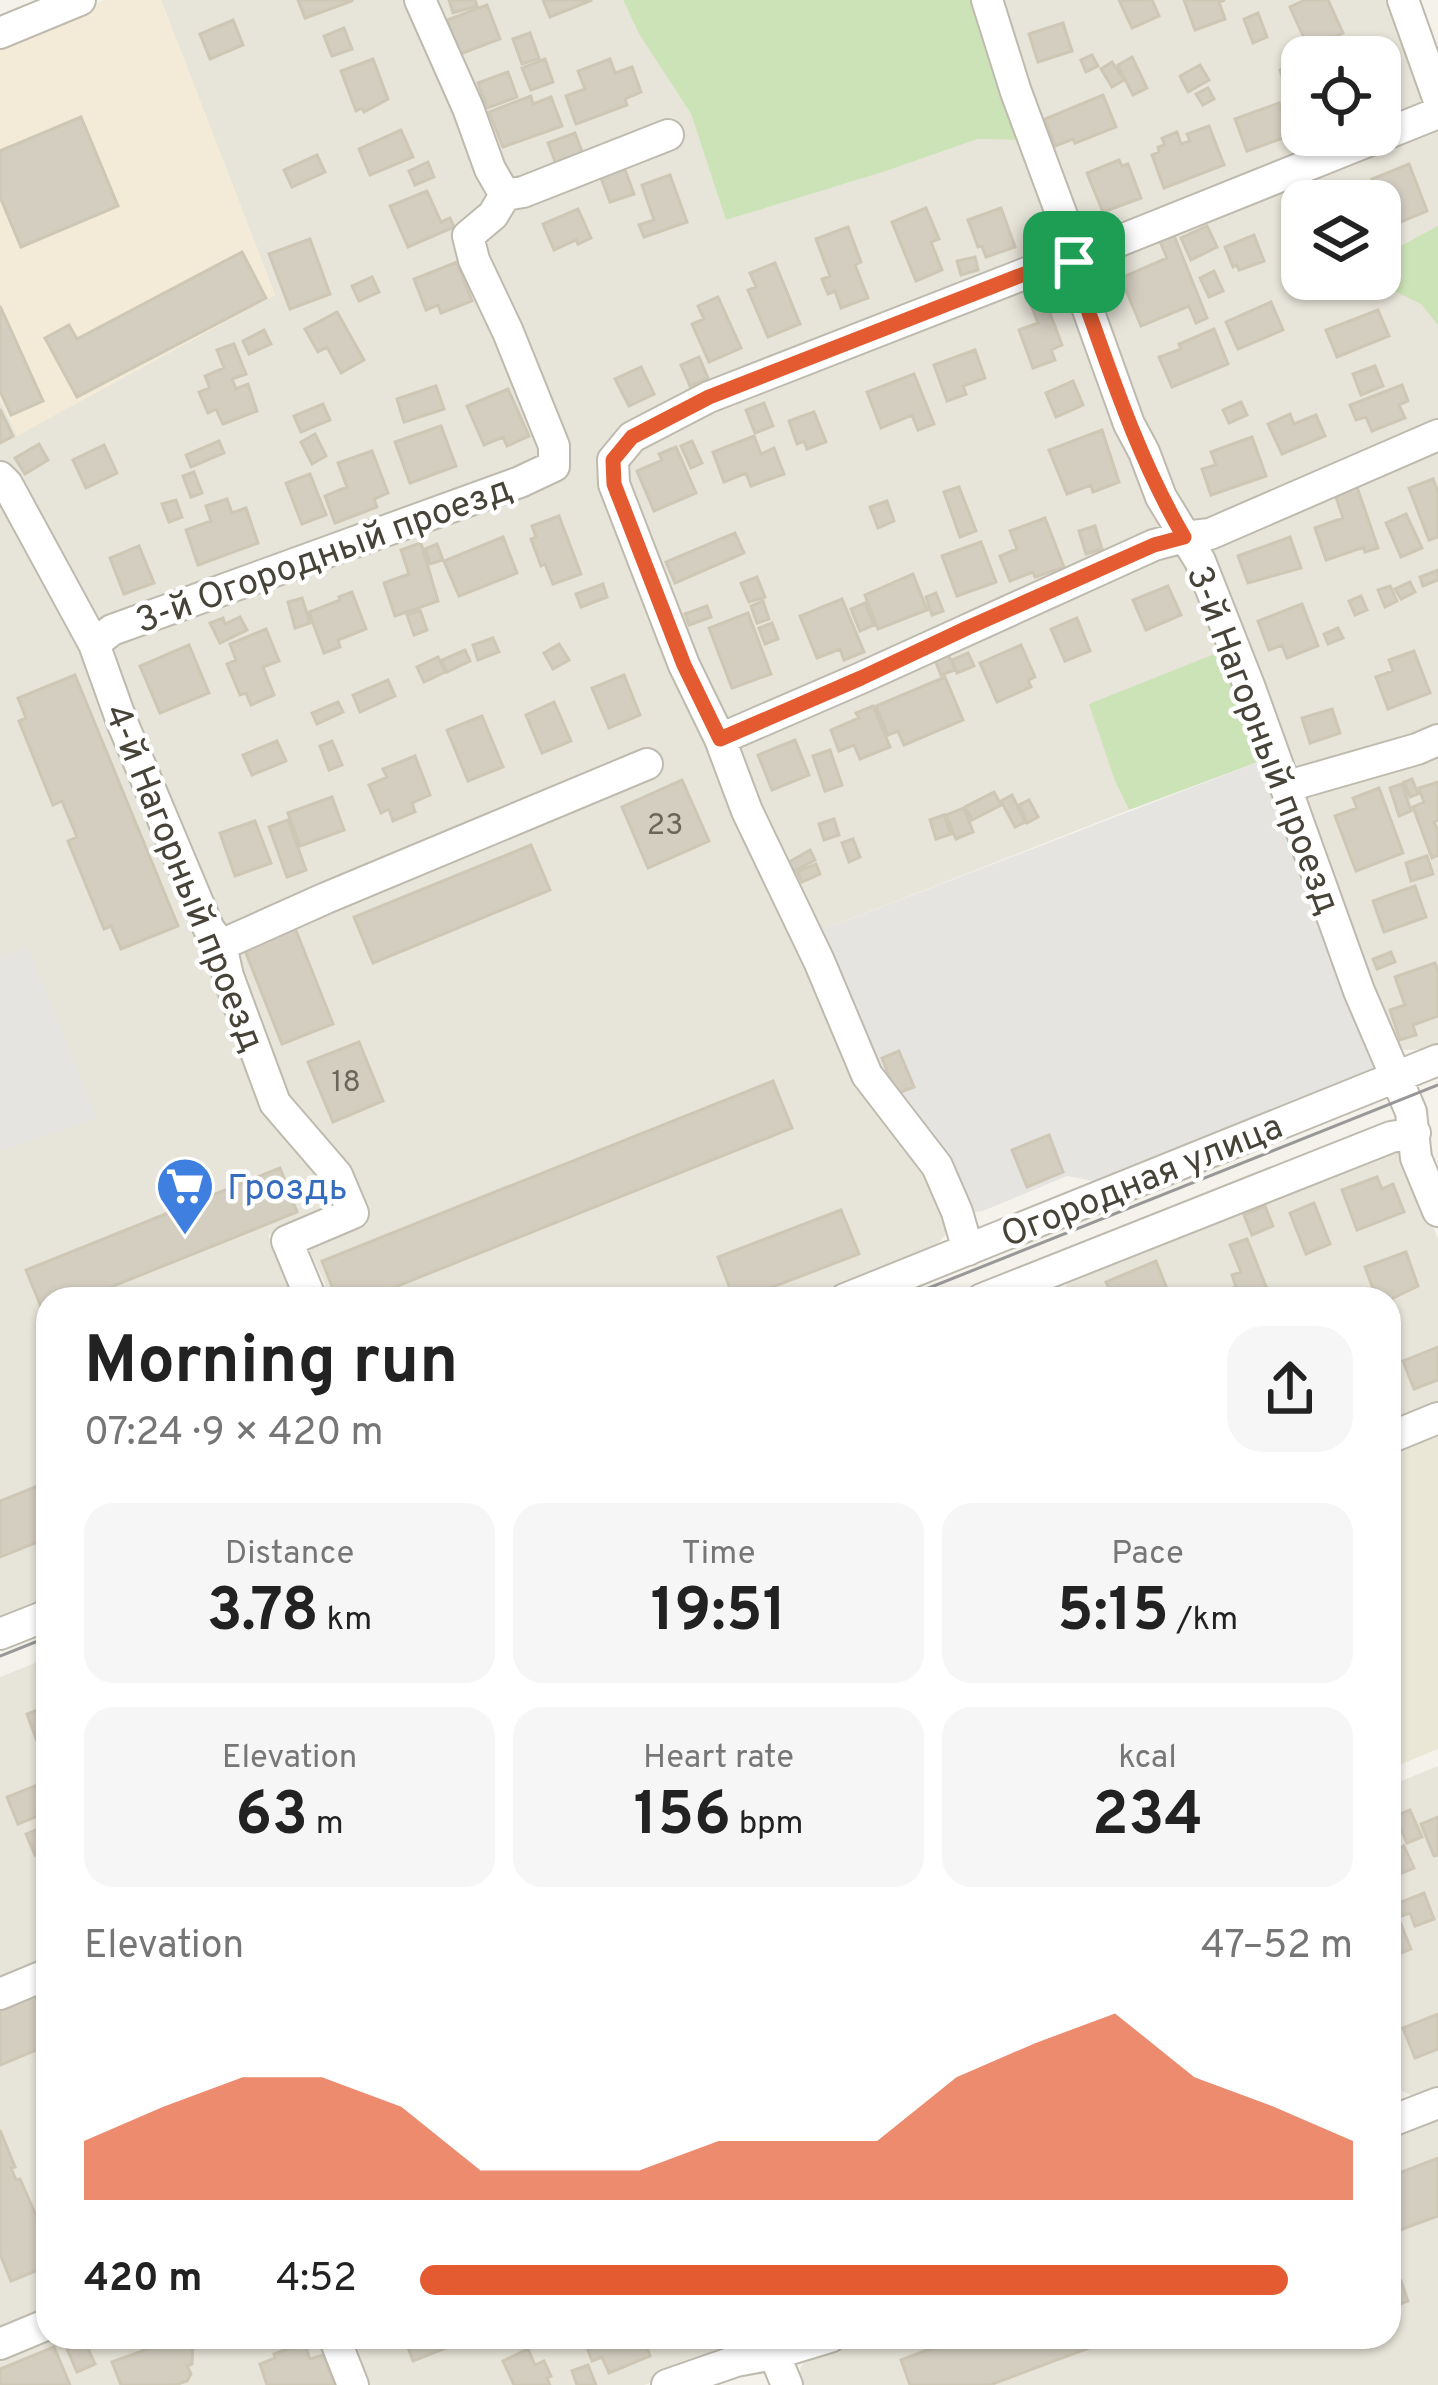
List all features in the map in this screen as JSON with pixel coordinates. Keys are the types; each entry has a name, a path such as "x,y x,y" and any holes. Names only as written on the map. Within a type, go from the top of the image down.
{"street":[{"path":"0,33 80,0"},
{"path":"420,0 505,195 668,135"},
{"name":"3-й Нагорный проезд","path":"987,0 1129,424 1160,496 1201,561 1359,991 1411,1112 1416,1158 1438,1211"},
{"path":"1403,0 1438,98"},
{"path":"968,1250 937,1166 867,1075 747,811 614,484 613,460 632,437 709,397 1037,269 1074,262 1438,113"},
{"name":"3-й Огородный проезд","path":"94,644 112,630 554,466 554,446 468,236 493,215 505,195"},
{"path":"720,739 1154,545 1210,533 1438,435"},
{"name":"4-й Нагорный проезд","path":"0,477 94,644 209,929 221,945 275,1103 337,1175 353,1213 286,1241 306,1287"},
{"path":"1287,790 1438,740"},
{"path":"221,945 647,764"},
{"name":"Огородная улица","path":"875,1287 1438,1060"},
{"path":"1055,1286 1391,1137 1414,1133"},
{"path":"1401,1433 1438,1418"},
{"path":"0,1634 36,1620"},
{"path":"0,1994 36,1979"},
{"path":"1401,2112 1438,2103"},
{"path":"0,2344 36,2329"},
{"path":"339,2349 353,2385"},
{"path":"667,2385 764,2349"},
{"path":"772,2349 787,2385"}],"shaded area":[{"path":"105,0 161,0 275,295 17,436 0,400 0,46"},
{"path":"161,0 414,0 489,191 487,208 461,236 547,442 540,458 512,471 100,623 85,614 15,475 0,462 0,400 17,435 275,295"},
{"path":"427,0 623,0 639,34 691,114 726,220 978,139 1021,140 1059,249 623,436 610,486 929,1169 949,1231 934,1248 838,1287 326,1287 308,1247 368,1215 345,1170 281,1096 111,657 116,639 556,478 477,238 518,207"},
{"path":"996,0 1397,0 1429,107 1401,120 1401,36 1281,36 1281,156 1311,156 1084,240"},
{"path":"1438,123 1438,424 1194,525 1180,515 1087,282 1091,267 1281,188 1281,300 1401,300 1401,180 1301,180 1358,156 1401,156 1401,138"},
{"path":"1056,275 1067,285 1161,516 1159,531 726,726 620,482 637,443 711,405"},
{"path":"1438,444 1438,735 1295,773 1211,551 1218,541"},
{"path":"0,490 86,646 203,937 216,984 320,1174 333,1208 268,1235 291,1287 36,1287 36,1612 0,1626"},
{"path":"1157,553 1185,553 1227,649 1115,781 1129,810 817,932 738,755 740,739"},
{"path":"1438,747 1438,1049 1404,1050 1389,1040 1302,801 1311,787"},
{"path":"1266,759 1377,1064 1364,1077 1105,1183 1067,1176 970,1213 876,1071 817,932"},
{"path":"27,947 97,1119 0,1151 0,958"},
{"path":"1387,1149 1400,1151 1438,1239 1438,1408 1401,1423 1401,1287 1066,1287 1074,1273"},
{"path":"1438,1427 1438,1749 1401,1764 1401,1442"},
{"path":"36,1663 36,1969 0,1984 0,1677"},
{"path":"1438,1766 1438,2089 1415,2098 1401,2090 1401,1781"},
{"path":"36,1989 36,2320 0,2335 0,2004"},
{"path":"1438,2121 1438,2385 798,2382 801,2366 823,2349 1401,2349 1401,2135"},
{"path":"36,2341 36,2349 328,2349 343,2385 0,2385 0,2352"},
{"path":"349,2349 741,2349 644,2385 363,2385"}],"green space":[{"path":"623,0 976,0 1021,140 978,139 726,220 691,114 639,34"},
{"path":"1438,226 1438,325 1421,304 1401,294 1401,246"},
{"path":"1227,649 1266,759 1129,810 1089,704"}],"building":[{"path":"298,0 352,0 352,1 305,18"},
{"path":"449,0 475,0 477,6 453,13"},
{"path":"543,0 592,0 550,17"},
{"path":"1119,0 1152,0 1159,16 1132,28"},
{"path":"1184,0 1225,0 1219,2 1225,19 1195,30"},
{"path":"1305,0 1328,0 1343,33 1303,36 1290,7"},
{"path":"487,5 500,39 460,54 447,20"},
{"path":"1258,13 1267,37 1253,43 1244,19"},
{"path":"233,20 243,45 210,59 200,34"},
{"path":"1063,23 1072,51 1038,62 1029,34"},
{"path":"344,28 352,49 332,56 324,36"},
{"path":"530,33 539,58 522,64 513,39"},
{"path":"1092,55 1098,66 1086,72 1081,60"},
{"path":"1132,57 1147,88 1133,95 1118,65"},
{"path":"373,59 388,99 364,112 362,108 356,111 341,71"},
{"path":"545,59 553,82 531,90 522,68"},
{"path":"610,59 615,73 632,67 641,92 625,99 627,105 576,124 566,96 585,89 578,71"},
{"path":"1112,62 1124,80 1112,87 1101,69"},
{"path":"1200,65 1209,80 1188,92 1180,76"},
{"path":"508,72 517,97 487,108 478,83"},
{"path":"1208,88 1214,99 1203,105 1196,94"},
{"path":"1103,95 1116,127 1055,146 1045,119"},
{"path":"531,96 533,104 551,97 562,126 503,147 489,112"},
{"path":"1279,103 1281,139 1247,151 1235,119"},
{"path":"81,117 118,206 21,247 0,197 0,151"},
{"path":"1209,126 1224,165 1164,188 1152,155 1165,145 1162,138 1177,132 1181,144 1190,141 1187,134"},
{"path":"401,130 413,157 370,175 359,149"},
{"path":"575,133 583,154 556,164 548,143"},
{"path":"317,155 325,172 292,187 284,170"},
{"path":"1119,160 1122,166 1128,164 1141,198 1103,212 1087,173"},
{"path":"428,162 434,177 415,185 409,171"},
{"path":"1409,164 1427,211 1401,222 1401,180 1372,179"},
{"path":"624,167 634,194 610,202 600,175"},
{"path":"670,175 687,222 644,237 639,225 654,220 642,185"},
{"path":"427,191 441,222 450,218 454,227 408,247 390,206"},
{"path":"926,208 939,239 931,242 942,270 916,281 892,222"},
{"path":"1001,208 1015,247 986,257 968,220"},
{"path":"578,209 591,238 554,250 543,224"},
{"path":"1207,226 1217,247 1191,260 1181,238"},
{"path":"848,227 868,298 841,308 835,291 828,294 822,279 830,276 816,239"},
{"path":"1173,233 1207,318 1196,323 1189,306 1141,326 1121,278 1167,258 1159,239"},
{"path":"1254,235 1264,261 1239,270 1233,267 1225,247"},
{"path":"310,239 330,294 290,309 269,254"},
{"path":"242,252 266,298 77,397 45,338 69,325 77,339"},
{"path":"975,257 978,270 961,275 957,261"},
{"path":"457,262 472,301 441,313 438,305 426,310 414,279"},
{"path":"775,263 800,324 768,337 748,290 756,287 750,273"},
{"path":"1214,271 1223,291 1209,297 1200,278"},
{"path":"372,277 379,292 359,301 352,286"},
{"path":"1043,295 1062,345 1051,350 1055,360 1033,368 1019,330 1038,323 1029,300"},
{"path":"718,297 741,348 709,362 692,324 704,319 698,306"},
{"path":"1271,302 1283,330 1238,349 1226,322"},
{"path":"0,306 43,401 11,415 0,391"},
{"path":"1378,310 1389,336 1337,357 1326,330"},
{"path":"337,312 364,360 341,373 327,347 318,352 305,329"},
{"path":"1214,329 1228,364 1172,387 1159,357"},
{"path":"264,330 271,344 249,354 243,341"},
{"path":"234,344 246,374 232,379 236,389 248,384 257,411 223,424 216,409 208,413 199,392 210,388 205,376 224,368 217,350"},
{"path":"975,350 985,378 963,386 966,394 947,401 934,365"},
{"path":"699,357 708,378 690,386 681,365"},
{"path":"1375,366 1383,386 1361,395 1353,374"},
{"path":"641,367 654,394 629,406 615,379"},
{"path":"914,374 934,424 918,430 912,415 881,428 867,392"},
{"path":"1073,381 1083,405 1056,417 1046,393"},
{"path":"1402,385 1408,401 1399,405 1405,418 1372,431 1366,417 1356,420 1350,405"},
{"path":"436,386 444,409 404,422 397,399"},
{"path":"508,389 529,436 507,446 503,437 484,445 467,406"},
{"path":"1241,402 1247,415 1229,423 1223,410"},
{"path":"764,403 773,426 755,433 746,410"},
{"path":"323,404 330,420 301,432 294,416"},
{"path":"0,409 13,436 0,443"},
{"path":"814,412 826,442 807,449 804,441 797,444 789,421"},
{"path":"1290,414 1294,424 1316,415 1325,436 1282,454 1268,424"},
{"path":"441,426 456,466 410,483 395,442"},
{"path":"1102,430 1119,482 1093,492 1091,485 1067,494 1049,450"},
{"path":"315,434 326,456 312,464 301,442"},
{"path":"754,436 761,454 774,448 784,474 751,486 746,473 724,482 713,452"},
{"path":"1252,437 1266,476 1211,495 1202,469 1216,465 1211,452"},
{"path":"219,441 224,453 191,467 186,455"},
{"path":"692,441 702,463 691,468 681,446"},
{"path":"39,444 48,460 25,474 15,458"},
{"path":"104,445 117,473 86,488 73,460"},
{"path":"676,447 696,493 654,511 637,471 662,460 659,454"},
{"path":"372,451 388,493 374,499 377,507 335,523 325,496 347,487 338,463"},
{"path":"194,472 202,493 191,497 183,476"},
{"path":"310,474 326,515 302,524 286,483"},
{"path":"1433,479 1438,492 1438,537 1429,540 1409,488"},
{"path":"959,487 976,531 960,537 944,492"},
{"path":"1357,487 1378,548 1365,552 1364,547 1326,560 1315,528 1343,518 1335,494"},
{"path":"227,499 232,513 246,508 258,543 198,565 186,530 211,521 206,506"},
{"path":"176,500 182,517 169,522 162,504"},
{"path":"887,501 894,521 878,528 870,507"},
{"path":"1406,514 1422,548 1401,557 1386,523"},
{"path":"559,516 581,574 553,584 531,539 536,537 532,526"},
{"path":"1045,518 1064,567 1010,581 1000,556 1017,549 1010,531"},
{"path":"1095,526 1102,549 1086,554 1079,531"},
{"path":"735,533 744,553 675,583 666,562"},
{"path":"503,537 517,573 459,596 444,561"},
{"path":"1290,537 1301,568 1248,583 1238,556"},
{"path":"981,542 996,582 957,596 942,556"},
{"path":"421,543 438,601 395,616 384,583 409,574 401,550"},
{"path":"437,544 443,560 430,564 425,549"},
{"path":"139,546 154,583 124,594 110,558"},
{"path":"1438,570 1438,580 1423,586 1420,577"},
{"path":"913,574 927,610 878,629 865,595"},
{"path":"757,577 765,597 749,602 741,583"},
{"path":"1410,582 1415,592 1401,599 1395,589"},
{"path":"603,584 607,597 581,607 576,594"},
{"path":"1168,586 1181,615 1146,630 1133,600"},
{"path":"1390,586 1397,601 1385,607 1378,590"},
{"path":"352,592 366,629 338,640 340,647 324,653 309,612"},
{"path":"936,593 943,611 932,615 926,597"},
{"path":"1361,596 1367,610 1355,615 1349,601"},
{"path":"302,598 310,623 295,628 288,602"},
{"path":"842,599 864,652 844,660 840,649 817,658 800,616"},
{"path":"763,601 769,619 757,623 751,606"},
{"path":"865,603 874,625 860,631 851,609"},
{"path":"1302,604 1318,646 1287,658 1282,645 1269,650 1258,621"},
{"path":"707,606 711,617 689,625 685,614"},
{"path":"420,610 427,630 414,635 407,615"},
{"path":"748,613 771,674 732,688 709,628"},
{"path":"240,617 247,630 220,643 210,623 223,618 225,624"},
{"path":"1077,618 1090,651 1065,661 1051,629"},
{"path":"772,623 778,639 765,644 759,628"},
{"path":"1338,628 1343,638 1328,644 1324,634"},
{"path":"266,629 279,661 263,667 274,695 251,705 246,693 240,695 227,664 236,660 230,644"},
{"path":"493,638 499,652 478,660 473,645"},
{"path":"559,644 569,660 553,669 544,653"},
{"path":"189,645 209,693 160,713 140,666"},
{"path":"1021,645 1035,677 1028,680 1031,687 997,702 980,663"},
{"path":"465,650 470,661 447,672 442,660"},
{"path":"1414,651 1430,693 1388,709 1376,677 1393,671 1389,660"},
{"path":"968,653 974,666 957,673 952,660"},
{"path":"948,654 955,670 941,675 935,660"},
{"path":"438,657 445,672 424,682 417,667"},
{"path":"75,675 178,926 121,949 111,926 104,929 68,841 77,837 62,801 53,805 19,721 26,718 18,698"},
{"path":"624,675 640,715 609,728 592,688"},
{"path":"945,677 963,720 904,745 898,731 888,735 876,706"},
{"path":"388,680 395,696 360,712 353,695"},
{"path":"338,702 343,712 317,724 312,713"},
{"path":"554,702 571,741 542,753 526,715"},
{"path":"873,706 890,747 860,759 854,745 839,751 831,730"},
{"path":"1332,709 1340,733 1310,743 1302,718"},
{"path":"482,716 503,767 468,781 447,730"},
{"path":"795,740 809,775 772,790 758,755"},
{"path":"277,741 286,761 252,775 243,755"},
{"path":"332,741 342,765 329,770 320,746"},
{"path":"830,750 842,785 825,791 813,756"},
{"path":"415,756 430,795 412,803 415,812 393,821 389,809 381,813 369,785 387,777 383,769"},
{"path":"1412,779 1418,794 1410,797 1404,782"},
{"path":"682,780 709,841 648,868 622,807"},
{"path":"1438,782 1438,820 1434,822 1438,855 1432,858 1413,807 1424,802 1419,788"},
{"path":"1402,784 1411,811 1399,816 1390,788"},
{"path":"1379,788 1403,853 1356,871 1335,816 1357,808 1353,798"},
{"path":"994,792 1001,805 972,820 965,807"},
{"path":"1012,795 1025,822 1015,827 1001,801"},
{"path":"332,797 344,830 300,846 288,813"},
{"path":"1029,800 1038,817 1027,823 1019,805"},
{"path":"964,808 973,832 956,839 946,815"},
{"path":"944,815 951,834 936,839 930,820"},
{"path":"834,819 839,835 824,840 819,824"},
{"path":"288,820 306,870 287,877 269,827"},
{"path":"255,821 271,863 235,876 220,833"},
{"path":"853,839 860,857 849,862 842,843"},
{"path":"531,845 550,890 373,963 354,917"},
{"path":"810,850 815,860 794,871 789,862"},
{"path":"1427,856 1433,874 1411,881 1406,863"},
{"path":"816,864 820,874 802,882 797,872"},
{"path":"1415,886 1426,917 1384,932 1373,901"},
{"path":"295,928 333,1024 282,1044 244,948"},
{"path":"1391,952 1395,962 1377,969 1373,959"},
{"path":"1435,963 1438,1016 1413,1025 1416,1035 1400,1040 1390,1010 1405,1005 1395,977"},
{"path":"359,1042 383,1101 333,1122 308,1062"},
{"path":"899,1051 914,1087 896,1094 882,1058"},
{"path":"773,1081 792,1128 395,1287 332,1287 322,1261"},
{"path":"1049,1135 1063,1172 1027,1187 1012,1150"},
{"path":"280,1168 297,1212 111,1287 36,1287 36,1294 26,1270"},
{"path":"1377,1177 1382,1189 1393,1184 1404,1212 1357,1230 1342,1190"},
{"path":"1314,1203 1330,1244 1306,1254 1290,1213"},
{"path":"1265,1206 1273,1226 1252,1235 1244,1215"},
{"path":"841,1210 859,1254 772,1287 729,1287 718,1257"},
{"path":"1247,1239 1266,1287 1236,1287 1232,1275 1241,1272 1230,1245"},
{"path":"1406,1252 1418,1286 1401,1294 1401,1287 1372,1287 1365,1267"},
{"path":"1156,1261 1166,1287 1108,1287 1106,1282"},
{"path":"1438,1347 1438,1380 1414,1389 1403,1361"},
{"path":"36,1487 36,1543 0,1557 0,1501"},
{"path":"36,1711 36,1738 27,1714"},
{"path":"36,1786 36,1817 18,1824 7,1797"},
{"path":"1410,1810 1422,1837 1407,1843 1401,1814"},
{"path":"1438,1817 1438,1855 1434,1856 1421,1824"},
{"path":"36,1830 36,1855 35,1855 26,1834"},
{"path":"1401,1847 1414,1868 1402,1873 1401,1871"},
{"path":"1424,1893 1434,1919 1415,1926 1410,1913 1401,1916 1401,1902"},
{"path":"1401,1924 1411,1949 1401,1953"},
{"path":"36,1992 36,2050 0,2065 0,2007"},
{"path":"1438,2014 1438,2049 1415,2058 1403,2028"},
{"path":"0,2130 16,2180 20,2179 36,2215 36,2271 11,2281 0,2254"},
{"path":"1438,2158 1438,2216 1401,2230 1401,2172"},
{"path":"55,2349 70,2385 0,2385 0,2369"},
{"path":"67,2349 88,2349 95,2364 77,2372"},
{"path":"148,2349 193,2349 192,2364 187,2366 191,2374 175,2385 121,2385 112,2362"},
{"path":"306,2349 310,2359 323,2355 335,2385 267,2385 260,2364 275,2358 274,2354"},
{"path":"408,2349 443,2349 413,2361"},
{"path":"528,2349 535,2365 544,2361 550,2385 514,2385 503,2361"},
{"path":"588,2349 647,2349 650,2356 609,2373 602,2357 592,2361"},
{"path":"930,2349 1086,2349 990,2385 910,2385 901,2360"},
{"path":"588,2365 596,2385 577,2385 572,2371"}],"tram line":[{"path":"931,1287 1438,1085"},
{"path":"0,1656 36,1642"}],"place":[{"name":"Гроздь","path":"185,1237"}],"route":[{"path":"1074,262 1129,424 1160,496 1184,537 1154,545 720,739 684,665 614,484 613,460 632,437 709,397 1037,269 1074,262"}]}
